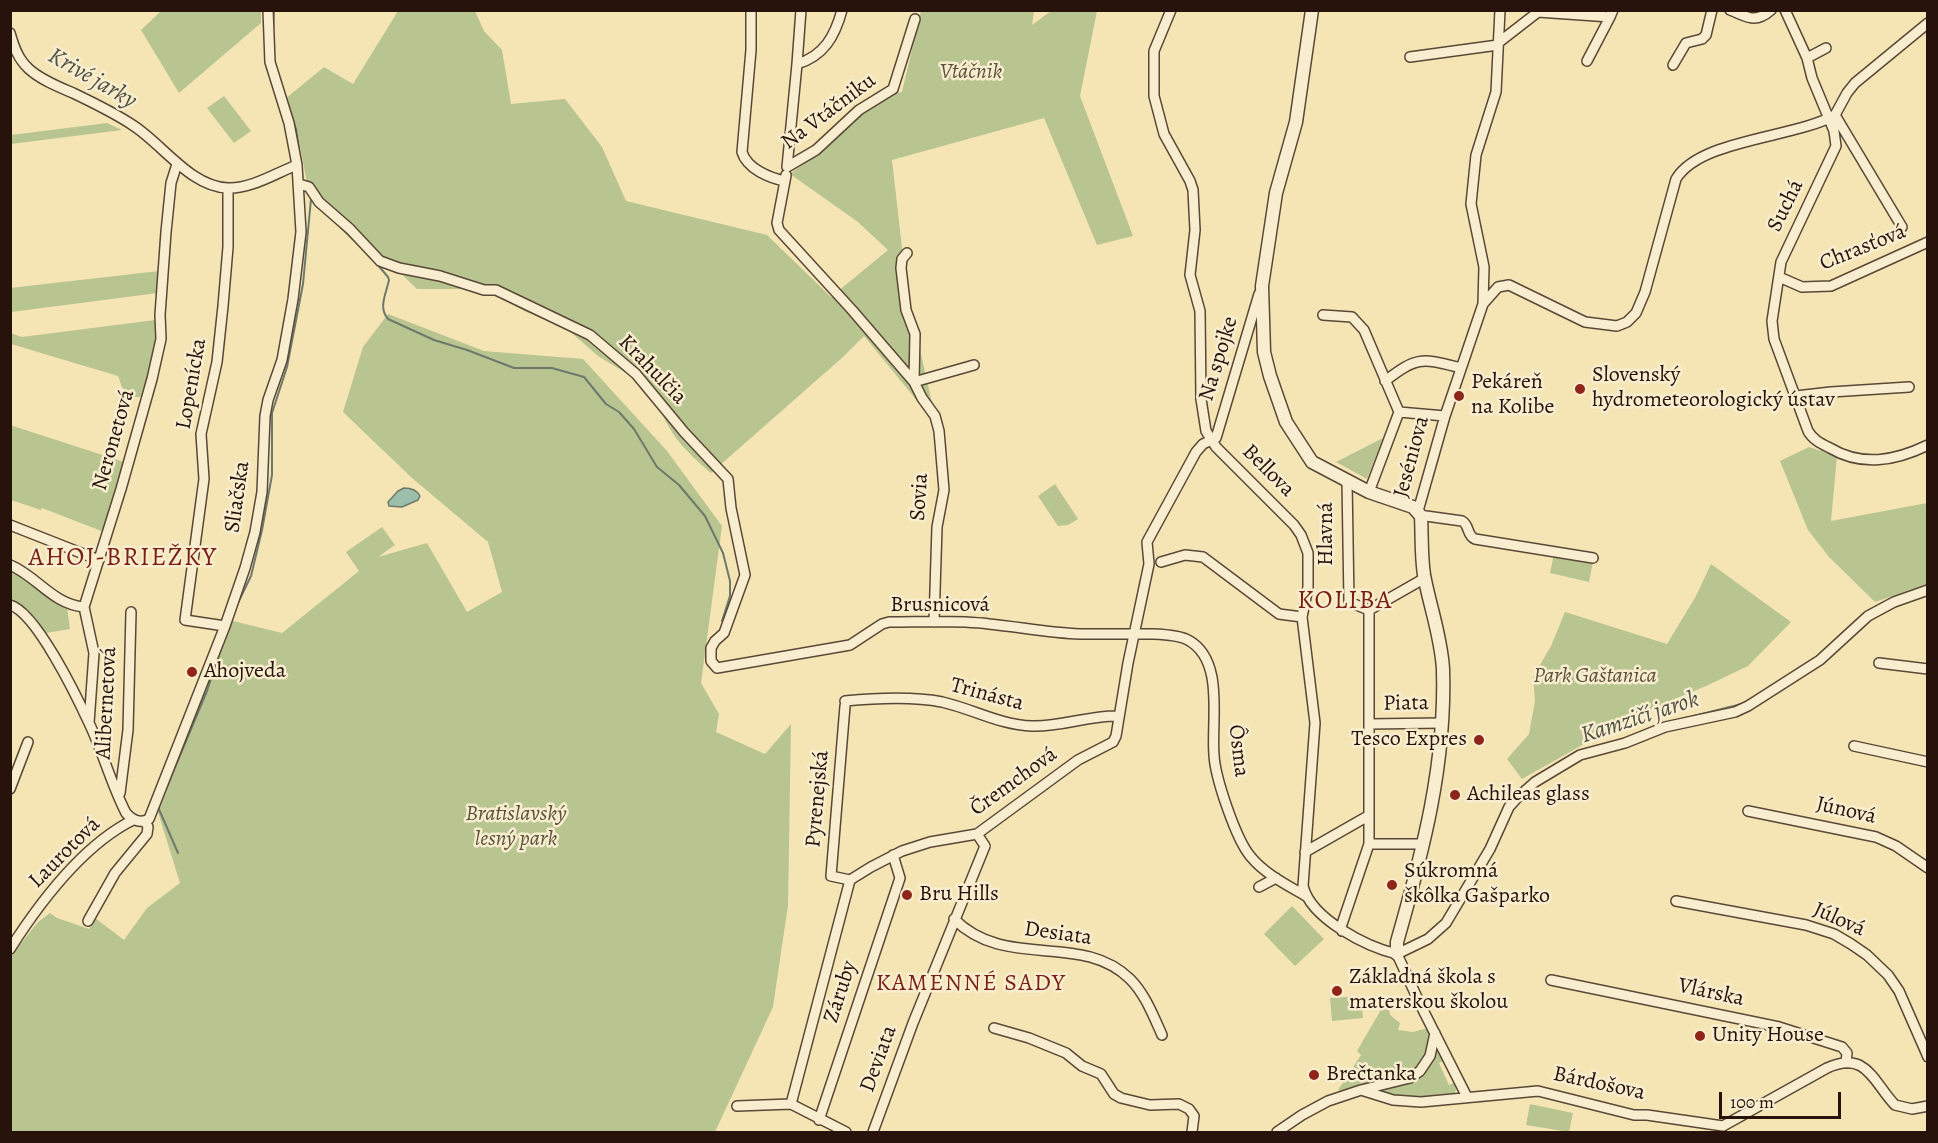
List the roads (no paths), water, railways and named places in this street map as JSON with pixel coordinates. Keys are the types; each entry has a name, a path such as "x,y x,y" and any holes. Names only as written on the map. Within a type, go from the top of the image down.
{"street":[{"name":"Sliačska","path":"88,921 115,873 147,834 148,827 145,821 152,816 225,626 255,532 264,471 265,416 284,351 301,232 297,165 289,123 270,62 268,10"},
{"name":"Na Vtáčniku","path":"752,10 751,50 742,152 747,162 764,174 785,182"},
{"name":"Na Vtáčniku","path":"801,10 788,167 777,223 779,230 833,289"},
{"path":"797,64 812,58 833,37 842,10"},
{"name":"Bellova","path":"1171,10 1154,51 1154,96 1164,134 1193,190 1194,230 1190,270 1192,288 1200,311 1201,399 1206,431 1210,441 1294,525 1308,553 1308,587 1302,617 1315,723 1302,881 1306,896"},
{"name":"Hlavná","path":"1312,10 1296,122 1276,193 1262,285 1264,352 1286,422 1312,462 1347,481 1349,602 1369,610"},
{"path":"1673,65 1686,43 1702,39 1706,35 1712,10"},
{"path":"1730,10 1755,19 1763,17 1771,10"},
{"name":"Suchá","path":"1785,10 1807,58 1812,78 1831,117 1836,146 1781,262 1772,321 1773,334 1810,435 1844,456 1855,460 1885,459 1928,445"},
{"path":"1410,57 1498,44 1538,12 1611,14 1587,61"},
{"path":"1500,15 1506,26 1519,27"},
{"name":"Jeséniova","path":"1397,954 1397,942 1424,844 1437,783 1442,723 1442,654 1425,578 1419,514 1444,416 1483,304 1484,267 1471,204 1476,155 1496,92 1500,15"},
{"name":"Na Vtáčniku","path":"788,167 816,150 846,120 893,89 915,19"},
{"path":"1483,304 1493,291 1502,285 1509,285 1575,319 1614,326 1624,324 1635,316 1646,292 1679,175 1709,154 1831,117 1855,83 1926,29"},
{"path":"10,33 19,58 30,71 133,124 153,139 177,164 211,185 228,188 246,186 297,165"},
{"path":"1807,58 1826,48"},
{"path":"1831,117 1902,226"},
{"name":"Neronetová","path":"89,723 94,653 84,607 152,379 161,339 160,315 167,220 171,183 177,164"},
{"name":"Krahulčia","path":"299,184 309,187 319,202 380,261 484,290 496,290 590,335 636,374 684,432 728,479 731,508 745,575 724,633 711,648 711,662 717,668"},
{"name":"Lopenícka","path":"225,626 185,620 204,479 201,434 217,362 224,306 228,247 228,188"},
{"name":"Chrasťová","path":"1779,277 1802,287 1831,286 1928,242"},
{"path":"907,253 902,259 901,268 906,310 915,334 914,382 974,365"},
{"name":"Na spojke","path":"1210,441 1215,438 1262,285"},
{"name":"Sovia","path":"833,289 914,382 938,423 944,490 937,527 934,622"},
{"path":"1323,315 1352,317 1364,330 1399,412 1369,492"},
{"path":"1385,381 1416,361 1430,360 1461,368"},
{"path":"1796,396 1909,387"},
{"path":"1399,412 1444,416"},
{"name":"Čremchová","path":"850,880 893,855 930,842 977,834 1078,760 1113,742 1118,730 1134,634 1149,564 1148,542 1196,452 1203,444 1210,441"},
{"path":"1347,481 1369,492 1413,507 1419,514 1462,521 1466,524 1469,535 1475,539 1593,558"},
{"path":"10,525 99,560"},
{"path":"1161,562 1185,555 1203,557 1279,614 1302,617"},
{"path":"10,565 18,568 48,593 71,606 84,607"},
{"path":"1342,931 1341,927 1369,844 1369,610 1425,578"},
{"path":"1306,896 1342,931 1384,951 1397,954 1428,939 1446,923 1490,849 1509,807 1535,782 1580,755 1625,743 1665,727 1735,712 1748,706 1809,669 1868,616 1894,602 1928,590"},
{"path":"10,605 22,611 41,634 89,723 126,813 133,820 145,821"},
{"name":"Alibernetová","path":"119,795 128,730 131,612"},
{"name":"Brusnicová","path":"717,668 850,645 885,623 987,623 1046,632 1134,634"},
{"name":"Ôsma","path":"1134,634 1182,637 1194,645 1207,660 1213,683 1216,770 1241,842 1250,856 1273,876 1306,896"},
{"path":"1879,663 1928,669"},
{"name":"Trinásta","path":"845,703 892,698 942,702 980,715 1031,726 1093,716 1119,716"},
{"name":"Pyrenejská","path":"845,703 831,876 850,880"},
{"name":"Piata","path":"1370,724 1442,723"},
{"path":"10,789 28,742"},
{"path":"1854,746 1928,762"},
{"name":"Júnová","path":"1748,811 1876,837 1896,846 1928,868"},
{"path":"1305,852 1368,816"},
{"name":"Laurotová","path":"10,949 47,897 84,857 110,832 133,820"},
{"name":"Deviata","path":"873,1132 913,1023 985,846 977,834"},
{"path":"1369,844 1424,844"},
{"name":"Záruby","path":"819,1120 900,878 893,855"},
{"path":"1259,887 1273,876"},
{"path":"791,1104 850,880"},
{"name":"Júlová","path":"1676,901 1806,925 1834,934 1851,944 1868,955 1888,975 1899,992 1928,1057"},
{"name":"Desiata","path":"954,919 972,935 991,944 1096,958 1114,966 1139,990 1162,1035"},
{"path":"1397,954 1467,1097"},
{"name":"Vlárska","path":"1551,980 1788,1029 1842,1047 1847,1053 1846,1063"},
{"path":"994,1028 1029,1038 1066,1053 1082,1066 1101,1074 1114,1094 1121,1098 1150,1105 1185,1106 1194,1116 1192,1132"},
{"path":"1277,1132 1324,1102 1360,1090 1410,1078 1420,1071 1430,1056 1435,1033"},
{"path":"1846,1063 1855,1064 1867,1070 1895,1105 1912,1109 1928,1106"},
{"name":"Bárdošova","path":"1360,1090 1393,1100 1421,1102 1538,1090 1634,1115 1647,1114 1722,1129 1827,1068 1846,1063"},
{"path":"737,1106 791,1104 846,1132"}],"waterway":[{"path":"273,30 274,10"},
{"name":"Krivé jarky","path":"10,26 24,56 32,67"},
{"name":"Krivé jarky","path":"44,75 58,82"},
{"path":"286,99 296,129 301,163"},
{"name":"Krivé jarky","path":"109,106 120,112"},
{"path":"235,609 251,576 262,530 272,475 272,413 287,367 303,284 311,199"},
{"path":"330,217 367,253"},
{"path":"377,264 389,280 383,306 388,319 434,340 514,368 552,368 584,377 606,404 619,412 634,429 657,467 679,485 705,516 723,553 730,581 730,596 722,621"},
{"name":"Kamzičí jarok","path":"1835,640 1859,618"},
{"path":"165,791 207,691 225,637"},
{"name":"Kamzičí jarok","path":"1681,719 1742,704"},
{"path":"158,807 178,853"}],"place":[{"name":"Slovenský hydrometeorologický ústav","path":"1580,389"},
{"name":"Pekáreň na Kolibe","path":"1459,396"},
{"name":"Ahojveda","path":"192,672"},
{"name":"Tesco Expres","path":"1479,740"},
{"name":"Achileas glass","path":"1455,795"},
{"name":"Súkromná škôlka Gašparko","path":"1392,885"},
{"name":"Bru Hills","path":"907,895"},
{"name":"Základná škola s materskou školou","path":"1337,991"},
{"name":"Unity House","path":"1700,1036"},
{"name":"Brečtanka","path":"1314,1075"}],"district":[{"name":"AHOJ-BRIEŽKY","path":"123,559"},
{"name":"KOLIBA","path":"1345,602"},
{"name":"KAMENNÉ SADY","path":"971,984"}],"park label":[{"name":"Vtáčnik","path":"971,73"},
{"name":"Park Gaštanica","path":"1595,677"},
{"name":"Bratislavský lesný park","path":"516,828"}]}
